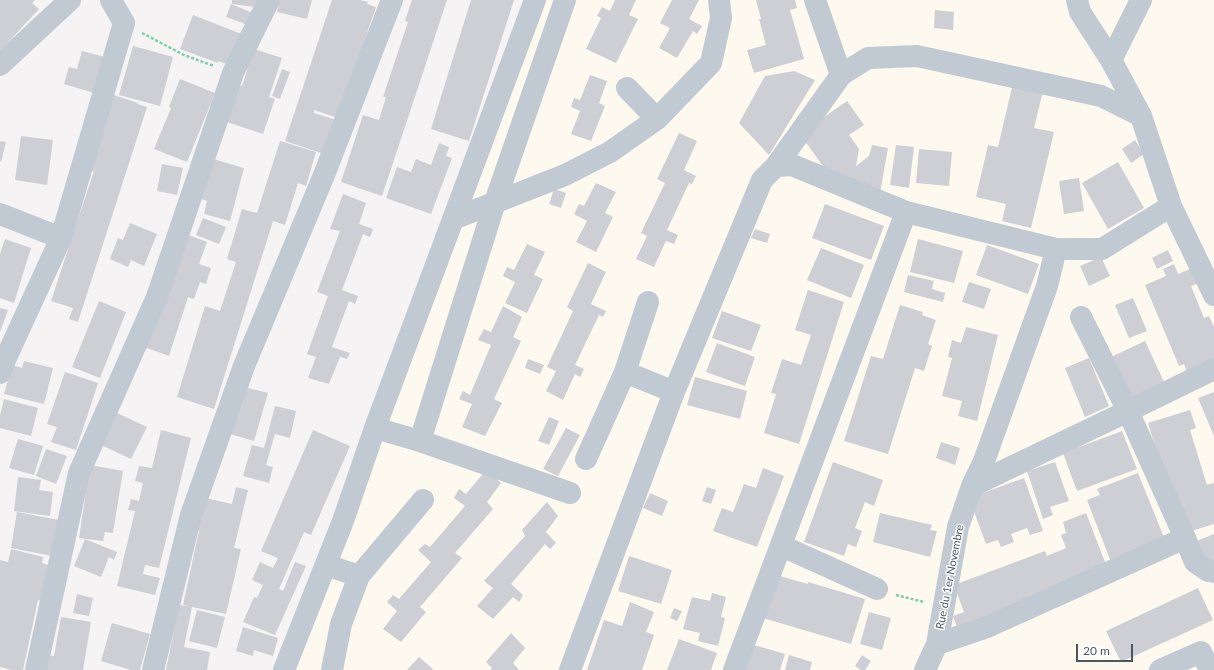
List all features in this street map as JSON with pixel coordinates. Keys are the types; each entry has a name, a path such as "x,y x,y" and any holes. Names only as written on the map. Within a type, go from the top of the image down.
{"street":[{"path":"0,65 70,0"},
{"path":"2,364 61,238 124,23 111,0"},
{"path":"36,670 79,473 157,297 233,73 269,0"},
{"path":"153,670 196,500 244,366 324,176 392,0"},
{"path":"284,670 326,565 375,428 535,0"},
{"path":"420,441 495,202 565,0"},
{"path":"453,219 565,175 610,152 657,119 711,63 721,18 719,0"},
{"path":"815,0 841,76"},
{"path":"1077,0 1080,12 1110,60 1141,116 1171,206 1214,295"},
{"path":"1110,60 1141,0"},
{"path":"570,670 674,392 762,180 776,166 841,76 868,58 917,56 1101,96 1141,116"},
{"path":"627,88 657,119"},
{"path":"776,166 792,165 906,212 1056,249 1102,249 1171,206"},
{"path":"734,670 782,546 906,212"},
{"path":"0,214 61,238"},
{"name":"Rue du 1er Novembre","path":"925,670 937,644 958,527 972,486 984,461 1047,286 1056,249"},
{"path":"586,459 625,372 648,302"},
{"path":"1081,317 1128,411 1195,562 1208,571 1214,572"},
{"path":"972,486 1214,369"},
{"path":"625,372 674,392"},
{"path":"375,428 420,441 570,493"},
{"path":"332,670 341,624 359,576 423,500"},
{"path":"937,644 987,627 1185,538"},
{"path":"782,546 877,590"},
{"path":"326,565 359,576"},
{"path":"1160,670 1201,652 1210,670"}],"path":[{"path":"124,23 184,55 233,73"},
{"path":"877,590 944,607"}],"shaded area":[{"path":"530,0 1214,0 1214,670 280,670"}],"building":[{"path":"0,0 35,0 32,3 39,9 0,51"},
{"path":"232,0 262,0 262,8 232,4"},
{"path":"280,0 312,0 307,19 277,12"},
{"path":"332,0 360,0 368,2 367,4 376,7 338,118 314,110 314,113 336,120 324,154 285,141"},
{"path":"412,0 447,0 382,196 341,182 363,115 379,120 386,97 383,97 408,22 405,21"},
{"path":"471,0 514,0 469,141 431,129"},
{"path":"615,0 636,0 629,15 638,19 616,63 586,49 601,18 597,16 602,7 610,11"},
{"path":"672,0 699,0 689,19 702,26 697,34 693,31 677,58 659,48 670,28 660,23"},
{"path":"756,0 795,0 797,8 790,10 804,59 754,73 747,50 766,45"},
{"path":"231,4 253,13 248,25 226,17"},
{"path":"935,10 954,12 953,30 934,28"},
{"path":"193,15 244,35 232,66 218,61 218,63 180,49"},
{"path":"133,46 173,57 160,106 119,95"},
{"path":"254,49 282,58 269,97 275,99 263,134 224,121 236,84 242,86"},
{"path":"82,51 105,57 94,93 64,84 69,67 77,69"},
{"path":"282,69 290,72 280,99 272,96"},
{"path":"794,71 815,80 769,155 739,123 765,76"},
{"path":"590,75 607,81 599,103 605,106 591,141 571,134 580,111 571,107 574,98 580,100"},
{"path":"180,79 215,93 187,162 154,149 171,108 169,107"},
{"path":"1013,83 1043,91 1034,128 1054,132 1031,228 1002,221 1006,204 976,197 988,145 998,147"},
{"path":"113,95 147,107 78,322 69,319 73,308 51,301 94,171 89,170"},
{"path":"847,101 864,125 849,135 859,149 856,166 869,156 872,145 888,148 880,193 833,180 802,137 817,122"},
{"path":"679,133 697,141 684,170 696,176 692,184 689,183 667,230 678,235 674,244 666,241 654,267 636,259 647,236 641,233 665,183 657,179"},
{"path":"21,136 53,140 47,185 15,180"},
{"path":"1135,140 1144,154 1131,163 1122,149"},
{"path":"0,141 6,142 1,162 0,161"},
{"path":"280,141 316,152 306,186 298,183 285,225 273,221 214,409 177,397 205,306 220,311 236,262 227,259 242,209 257,213"},
{"path":"439,143 449,147 446,156 452,158 431,214 386,198 397,167 411,172 416,159 431,165"},
{"path":"896,145 914,147 909,188 890,185"},
{"path":"919,149 952,152 949,186 916,183"},
{"path":"210,158 244,168 230,221 204,214 207,201 199,198"},
{"path":"1118,162 1144,208 1108,229 1082,183"},
{"path":"162,164 183,168 177,195 157,191"},
{"path":"1079,178 1084,211 1064,214 1059,181"},
{"path":"596,183 616,192 605,213 613,217 596,252 576,242 587,221 574,214 579,204 584,206"},
{"path":"554,189 566,193 561,208 549,204"},
{"path":"343,194 366,203 359,224 373,229 370,237 363,234 342,290 358,296 355,304 349,301 332,347 350,353 347,359 340,357 329,384 308,378 316,357 307,354 328,296 317,292 340,231 330,229"},
{"path":"825,204 884,226 871,260 812,238"},
{"path":"203,218 226,227 219,244 196,235"},
{"path":"130,223 157,234 144,266 131,260 128,267 110,259 118,238 123,240"},
{"path":"755,229 770,234 767,243 751,238"},
{"path":"186,234 207,242 199,264 211,268 206,284 200,282 194,299 188,297 169,356 144,347"},
{"path":"5,239 31,248 14,303 0,298 0,254"},
{"path":"918,239 963,251 954,283 910,272"},
{"path":"527,244 545,252 534,275 543,279 527,313 505,303 515,282 503,276 507,267 514,270"},
{"path":"987,245 1039,264 1028,294 976,275"},
{"path":"821,248 864,265 851,298 807,280"},
{"path":"1168,250 1173,261 1157,269 1152,258"},
{"path":"1101,257 1110,276 1089,286 1080,266"},
{"path":"588,263 606,272 591,304 606,311 603,317 599,315 575,365 584,369 580,377 575,374 563,400 546,391 556,371 547,367 573,311 567,307"},
{"path":"1174,264 1178,274 1190,269 1197,284 1191,286 1204,318 1209,316 1214,327 1214,361 1187,372 1184,364 1179,366 1145,285 1166,276 1163,269"},
{"path":"908,275 934,281 932,289 945,293 943,302 904,292"},
{"path":"969,282 991,289 984,309 962,302"},
{"path":"808,290 844,302 799,444 764,433 776,394 771,393 782,359 801,365 811,335 795,330"},
{"path":"1133,298 1147,331 1129,338 1115,305"},
{"path":"99,301 126,312 100,378 72,367"},
{"path":"900,305 923,312 922,315 936,320 928,344 932,346 924,371 915,368 888,454 844,441 871,356 883,359"},
{"path":"503,306 522,317 513,337 521,341 494,399 502,403 485,436 462,427 472,404 459,399 463,391 470,395 491,345 478,340 484,329 491,332"},
{"path":"0,308 8,310 0,332"},
{"path":"722,311 761,325 751,351 712,338"},
{"path":"966,327 998,335 977,421 958,416 962,401 942,396 952,358 948,357 952,340 961,343"},
{"path":"1145,341 1164,382 1131,398 1111,357"},
{"path":"717,343 755,357 745,386 706,372"},
{"path":"1089,358 1109,406 1085,417 1065,368"},
{"path":"528,359 544,365 540,374 525,368"},
{"path":"24,361 53,368 44,404 4,394 12,365 22,368"},
{"path":"65,372 98,383 76,450 51,442 57,427 47,424"},
{"path":"695,377 747,391 740,419 687,405"},
{"path":"244,387 268,393 254,441 230,434"},
{"path":"1214,392 1214,436 1198,398"},
{"path":"4,399 38,408 31,436 0,428 0,416"},
{"path":"275,406 296,411 290,438 275,434 266,465 273,467 269,483 243,476 252,445 264,448"},
{"path":"1190,410 1196,428 1190,430 1207,485 1214,483 1214,524 1185,533 1172,500 1148,423"},
{"path":"117,413 147,427 131,459 101,445"},
{"path":"549,417 559,421 549,445 538,441"},
{"path":"566,428 580,435 558,476 543,469"},
{"path":"161,430 191,438 159,568 145,565 143,574 160,578 155,595 117,586 135,511 128,510 131,499 139,501 143,483 135,481 139,466 152,468"},
{"path":"313,430 350,446 311,535 304,532 279,589 283,591 295,562 306,566 275,635 243,622 254,597 257,598 263,585 252,580 260,562 273,568 278,558 261,551"},
{"path":"1122,431 1137,469 1077,491 1063,453"},
{"path":"18,439 43,446 34,475 9,468"},
{"path":"941,442 960,448 955,465 936,458"},
{"path":"46,449 67,456 56,484 36,476"},
{"path":"833,462 883,480 874,506 865,502 855,528 862,531 856,547 848,544 844,556 804,542"},
{"path":"1055,462 1069,501 1050,507 1053,515 1043,519 1027,471"},
{"path":"90,465 123,471 113,533 105,532 103,541 79,538"},
{"path":"763,468 784,476 757,547 713,531 722,508 733,512 744,484 756,488"},
{"path":"486,470 501,483 487,502 493,509 455,553 462,558 420,607 426,612 401,642 383,629 397,611 387,602 393,595 399,599 431,562 418,550 425,544 430,547 465,506 454,498 459,489 466,494"},
{"path":"1138,473 1165,540 1111,562 1087,500 1100,495 1097,489"},
{"path":"18,477 41,480 39,490 53,492 50,516 14,511"},
{"path":"1024,478 1043,531 1030,535 1027,528 1011,534 1014,542 1001,547 998,540 986,544 969,498"},
{"path":"236,487 248,490 234,548 241,549 226,614 183,605 199,531 194,530 201,497 232,504"},
{"path":"707,487 716,490 711,504 702,501"},
{"path":"650,493 668,501 662,516 643,508"},
{"path":"547,502 558,516 546,532 556,543 550,549 545,544 511,584 523,595 519,602 513,597 493,619 477,606 493,588 484,581 525,536 522,530"},
{"path":"17,512 59,520 53,556 11,548"},
{"path":"880,513 932,525 930,530 937,531 930,557 873,542"},
{"path":"1086,513 1108,570 957,627 953,616 964,612 954,585 1045,551 1047,556 1066,548 1061,535 1066,533 1063,522"},
{"path":"1214,534 1214,566 1208,569 1197,541"},
{"path":"85,539 117,552 114,560 109,557 101,577 74,566"},
{"path":"11,549 43,557 42,563 51,566 43,601 38,600 23,670 12,670 0,667 0,560 8,562"},
{"path":"629,556 672,570 661,604 618,591"},
{"path":"776,575 808,584 808,582 865,599 851,644 763,618"},
{"path":"1198,588 1213,620 1121,662 1106,631"},
{"path":"712,593 726,597 721,617 725,618 718,646 698,641 700,633 683,629 692,597 710,601"},
{"path":"77,594 93,598 89,616 73,613"},
{"path":"630,602 654,612 646,632 654,635 642,670 587,670 604,620 622,626"},
{"path":"179,605 192,607 184,647 210,652 207,670 166,670"},
{"path":"674,608 682,611 677,621 670,618"},
{"path":"197,610 225,617 217,648 189,641"},
{"path":"869,612 891,618 882,650 860,644"},
{"path":"61,617 91,622 83,670 42,670 45,655 54,656"},
{"path":"112,623 150,634 140,670 131,670 101,661"},
{"path":"243,627 278,638 273,656 254,650 253,656 236,651"},
{"path":"511,633 525,648 513,663 519,670 490,670 492,668 486,662"},
{"path":"679,639 717,653 711,670 667,670"},
{"path":"751,644 785,654 780,670 743,670"},
{"path":"789,655 812,662 810,670 785,670"},
{"path":"862,655 871,661 865,670 861,670 855,666"},
{"path":"419,657 433,669 407,670"}]}
